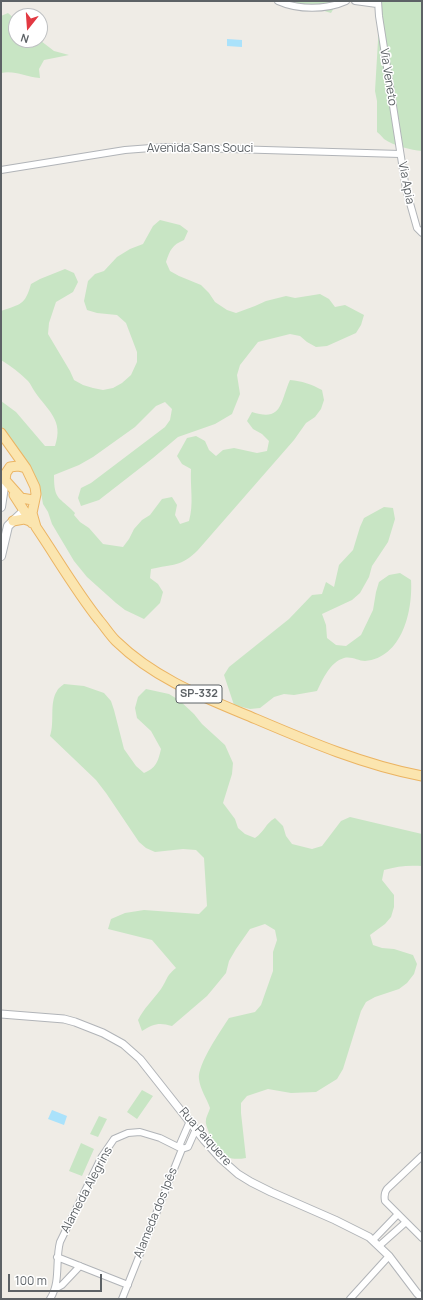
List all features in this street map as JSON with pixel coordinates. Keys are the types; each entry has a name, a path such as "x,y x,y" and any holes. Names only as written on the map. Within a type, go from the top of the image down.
{"main road":[{"path":"1,433 26,468 35,488 34,497 24,511 7,528 1,556"},
{"path":"1,507 3,478 6,473 10,467 18,466 26,468"},
{"path":"3,478 21,498 34,497"},
{"name":"SP-332","path":"3,478 88,605 115,641 140,662 164,678 214,701 327,748 392,770 422,776"},
{"name":"SP-332","path":"33,524 32,513 34,497"},
{"path":"13,521 24,519 33,524"}],"street":[{"path":"278,1 286,5 313,7 338,4 346,1"},
{"path":"355,1 377,2"},
{"name":"Via Veneto","path":"377,2 400,154"},
{"name":"Avenida Sans Souci","path":"1,170 125,150 164,147 400,154"},
{"name":"Via Apia","path":"400,154 413,216 417,228 422,233"},
{"name":"Rua Paiquere","path":"1,1014 58,1018 75,1022 103,1033 123,1044 140,1059 221,1159 238,1174 251,1182 362,1233 373,1240 389,1256 422,1298"},
{"path":"190,1121 180,1144 182,1149 188,1147 196,1129"},
{"name":"Alameda Alegrins","path":"50,1299 55,1289 58,1270 57,1257 60,1242 101,1158 114,1139 128,1133 140,1132 160,1138 182,1149"},
{"name":"Alameda dos Ipês","path":"122,1299 182,1149"},
{"path":"422,1156 387,1189 385,1193 385,1201 422,1238"},
{"path":"373,1240 398,1214"},
{"path":"379,1246 406,1222"},
{"path":"350,1299 389,1256"},
{"path":"57,1257 128,1285"},
{"name":"Alameda Alegrins","path":"55,1289 62,1285 80,1266"}],"green space":[{"path":"291,1 338,1 331,13"},
{"path":"382,1 422,1 422,151 408,149 393,144 384,139 377,132 377,101 375,91 380,7"},
{"path":"8,13 8,48 48,48 48,46 54,51 69,55 44,60 39,69 40,78 11,72 1,73 1,16"},
{"path":"160,220 180,225 188,231 184,240 174,246 169,254 166,262 170,271 201,285 215,302 227,310 236,313 266,301 286,296 295,298 320,294 329,299 335,307 345,305 364,315 361,325 356,333 327,346 316,347 300,336 290,334 258,342 240,365 237,375 240,394 232,414 215,424 178,437 99,500 81,506 78,498 81,488 91,483 165,427 170,420 172,409 165,402 156,406 135,427 93,457 79,465 54,475 56,494 75,513 74,515 80,522 89,528 103,544 123,547 134,529 142,520 150,515 162,499 172,497 177,505 175,515 180,524 189,521 192,502 191,469 182,464 177,456 187,438 196,436 205,441 209,450 216,456 223,450 234,448 257,453 267,451 269,441 262,434 253,429 247,421 252,412 270,414 275,412 282,402 290,380 306,383 322,390 324,400 321,409 315,417 306,423 294,440 198,550 181,562 151,569 150,578 158,584 163,592 160,603 144,619 125,610 116,603 87,577 74,561 52,524 48,512 43,504 37,482 1,439 1,401 16,412 45,446 55,446 58,429 53,416 29,382 1,360 1,311 21,303 27,296 31,284 40,279 65,269 74,273 78,282 73,292 56,302 49,323 48,334 74,380 83,385 103,390 113,388 122,383 131,375 137,362 137,352 126,323 117,315 97,313 87,310 84,301 88,281 95,274 104,271 117,257 130,249 143,244 153,226"},
{"path":"384,507 393,508 395,519 388,542 372,566 369,577 360,593 352,600 322,614 326,625 327,638 336,645 346,646 361,635 373,610 379,582 389,575 400,573 411,580 411,592 407,618 403,631 396,642 388,651 378,658 365,661 350,658 339,660 331,667 317,691 294,695 284,694 274,697 260,708 250,709 234,705 224,675 229,667 289,619 312,595 322,594 326,582 334,587 339,565 353,550 364,518"},
{"path":"64,684 84,686 104,693 111,701 124,749 136,766 144,773 154,767 159,758 161,749 151,731 137,718 135,708 138,697 146,689 169,694 179,700 225,745 233,763 232,774 223,803 235,819 238,828 245,834 255,838 275,818 283,826 286,836 292,844 312,849 322,846 341,821 350,817 422,834 422,866 403,866 384,870 382,880 394,895 394,907 391,917 385,924 370,935 373,945 382,948 394,949 413,955 417,964 414,974 407,983 399,989 375,997 366,1002 361,1011 343,1069 337,1079 316,1092 291,1093 268,1089 247,1096 241,1103 246,1158 239,1159 227,1157 218,1150 211,1140 206,1125 206,1119 210,1108 201,1086 199,1073 210,1048 229,1018 255,1012 261,1005 273,971 273,952 277,940 275,930 265,924 250,929 229,961 226,973 207,996 172,1026 156,1024 142,1031 138,1020 140,1016 161,989 168,976 176,968 152,940 108,929 111,919 125,913 144,910 199,914 207,906 204,858 196,850 183,849 155,852 146,848 139,842 96,780 50,736 53,701 58,689"},
{"path":"142,1090 153,1096 137,1119 127,1112"},
{"path":"99,1116 107,1119 98,1137 90,1134"},
{"path":"81,1143 94,1149 82,1176 69,1171"}],"water":[{"path":"227,39 242,40 242,47 227,46"},
{"path":"52,1110 67,1116 64,1125 48,1119"}]}
